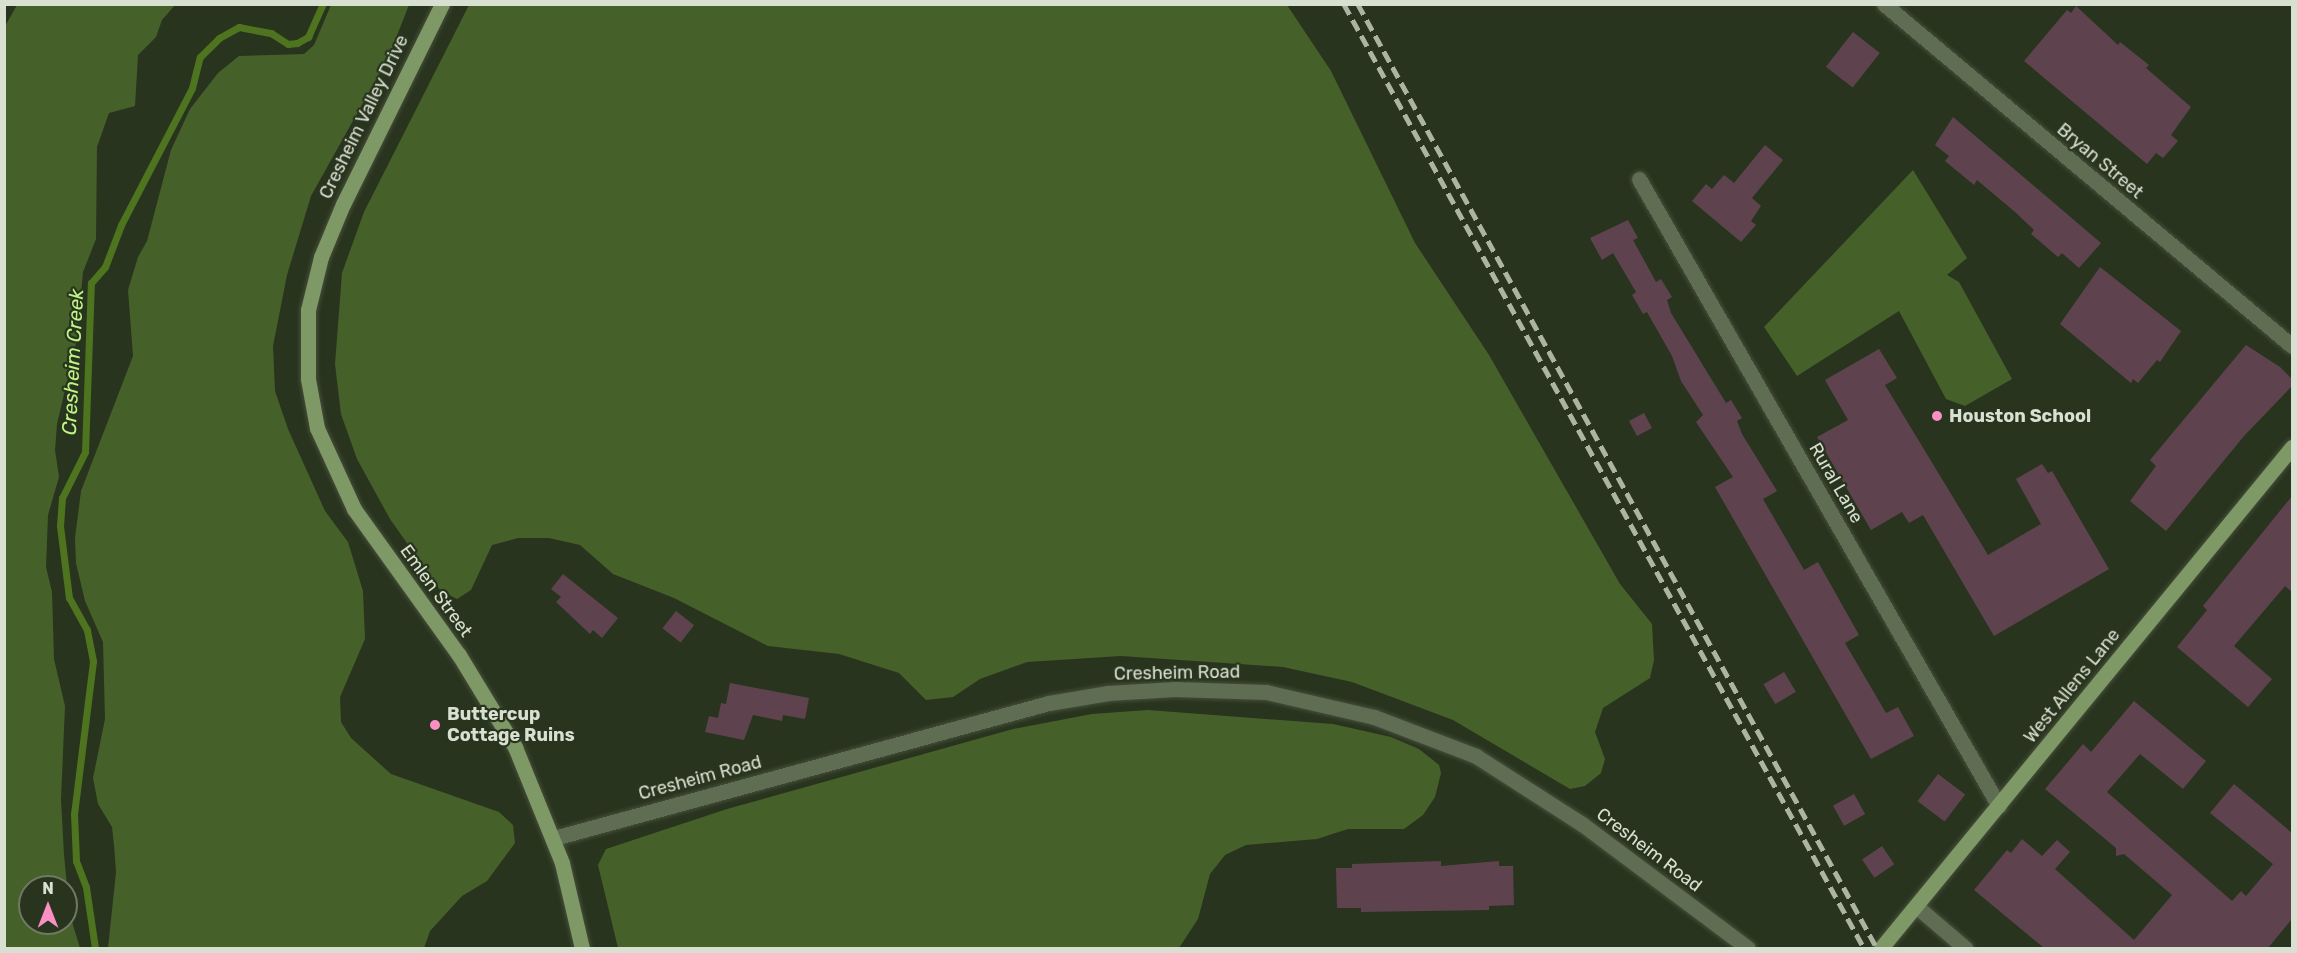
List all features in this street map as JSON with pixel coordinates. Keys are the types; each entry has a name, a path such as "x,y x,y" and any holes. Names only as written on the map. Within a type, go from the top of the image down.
{"main road":[{"name":"Cresheim Valley Drive","path":"324,248 442,4"},
{"name":"Emlen Street","path":"324,248 308,310 305,357 312,404 327,454 373,538 483,690 515,747 554,838 582,948"},
{"name":"West Allens Lane","path":"1881,948 2292,447"}],"street":[{"name":"Bryan Street","path":"1884,4 2292,346"},
{"name":"Rural Lane","path":"1639,179 1999,806"},
{"name":"Cresheim Road","path":"554,838 1049,703 1108,693 1175,688 1266,692 1365,714 1434,737 1476,756 1581,824 1748,948"},
{"path":"1916,906 1965,948"}],"green space":[{"path":"17,5 175,5 162,20 156,37 138,55 135,106 109,113 97,147 96,239 83,272 77,339 57,424 55,450 59,477 48,515 46,567 52,592 54,659 65,706 61,799 66,875 18,875 18,935 76,935 80,948 5,948 4,28"},
{"path":"331,5 409,5 388,58 311,196 287,275 273,346 275,391 288,429 325,511 348,542 363,591 365,639 340,697 341,722 351,738 391,774 499,812 513,825 515,843 487,881 462,896 430,931 424,948 108,948 116,872 114,845 112,827 98,804 93,778 105,719 103,642 85,601 76,563 75,538 81,491 133,356 128,290 138,257 147,241 171,150 190,109 218,73 239,56 304,54 314,45"},
{"path":"469,5 1287,5 1331,71 1415,243 1489,355 1620,584 1652,624 1654,660 1650,678 1603,708 1595,732 1605,759 1601,773 1585,786 1570,789 1453,720 1352,682 1283,667 1121,656 1027,662 980,679 953,697 926,700 899,673 839,654 768,646 674,598 613,574 580,545 549,538 518,538 492,545 471,590 457,599 440,590 390,519 357,459 341,414 335,364 342,273 364,212"},
{"path":"1913,170 1967,258 1947,275 1959,282 2012,379 1965,406 1946,399 1899,311 1797,376 1764,327"},
{"path":"1148,710 1333,724 1391,737 1419,749 1439,765 1441,773 1435,797 1423,815 1404,829 1348,829 1317,839 1246,845 1225,855 1210,874 1198,919 1179,948 618,948 598,865 606,849 727,809 1013,729 1092,714"}],"building":[{"path":"2076,6 2118,45 2120,42 2149,65 2146,68 2191,107 2171,135 2178,141 2163,158 2156,153 2147,164 2024,61 2067,10 2071,13"},
{"path":"1853,32 1880,53 1853,88 1826,67"},
{"path":"1953,117 2101,243 2079,268 2062,253 2058,257 2031,234 2034,230 1977,180 1974,185 1945,161 1949,156 1935,145"},
{"path":"1765,145 1783,160 1752,198 1761,206 1751,221 1756,225 1741,242 1692,201 1706,184 1712,189 1724,175 1734,183"},
{"path":"1628,220 1638,238 1633,240 1656,282 1661,279 1672,297 1667,300 1671,313 1726,403 1731,400 1742,418 1737,421 1742,434 1777,491 1763,499 1804,570 1818,562 1859,635 1845,643 1886,713 1898,707 1914,736 1871,759 1715,487 1733,477 1696,422 1703,415 1681,381 1672,356 1647,312 1643,314 1632,295 1636,292 1613,253 1602,260 1590,238"},
{"path":"2100,267 2181,331 2160,362 2157,360 2138,383 2133,379 2131,383 2060,324"},
{"path":"2246,345 2280,367 2292,379 2292,386 2244,436 2166,531 2130,501 2156,466 2150,460"},
{"path":"1879,349 1897,378 1885,385 1988,555 2041,524 2016,479 2042,464 2048,473 2052,471 2109,569 1994,636 1923,515 1909,523 1902,512 1871,530 1817,437 1848,420 1825,380"},
{"path":"1644,413 1652,428 1637,436 1629,421"},
{"path":"2292,496 2292,592 2285,586 2234,646 2272,679 2248,707 2177,647 2207,610 2203,606"},
{"path":"563,574 618,618 602,638 593,630 590,634 556,602 561,597 551,589"},
{"path":"676,611 694,625 681,642 662,628"},
{"path":"1784,672 1796,692 1775,704 1763,684"},
{"path":"730,683 809,698 805,719 783,715 782,721 753,715 744,740 705,732 709,716 718,718 721,703 726,704"},
{"path":"2134,701 2206,761 2183,789 2140,754 2107,792 2232,901 2241,891 2246,896 2273,864 2210,813 2234,784 2292,833 2292,919 2268,948 2044,948 1974,890 2007,850 2011,853 2022,839 2042,856 2057,840 2070,852 2055,869 2134,940 2172,895 2124,854 2116,856 2116,848 2045,789 2083,744 2091,752"},
{"path":"1938,774 1965,794 1945,822 1918,801"},
{"path":"1854,794 1865,814 1844,826 1833,806"},
{"path":"1882,846 1894,864 1874,878 1862,859"},
{"path":"1441,861 1441,866 1499,861 1499,866 1513,866 1514,905 1489,906 1489,910 1361,912 1361,908 1337,908 1336,868 1352,868 1352,864"}],"waterway":[{"name":"Cresheim Creek","path":"95,948 86,887 76,861 74,814 93,661 87,630 69,598 60,526 62,498 85,452 91,283 105,267 121,225 192,88 200,57 219,38 239,27 271,33 288,44 297,43 308,37 323,4"}],"railway":[{"path":"1344,4 1864,948"},
{"path":"1358,4 1877,948"}],"place":[{"name":"Houston School","path":"1937,416"},
{"name":"Buttercup Cottage Ruins","path":"435,725"}]}
